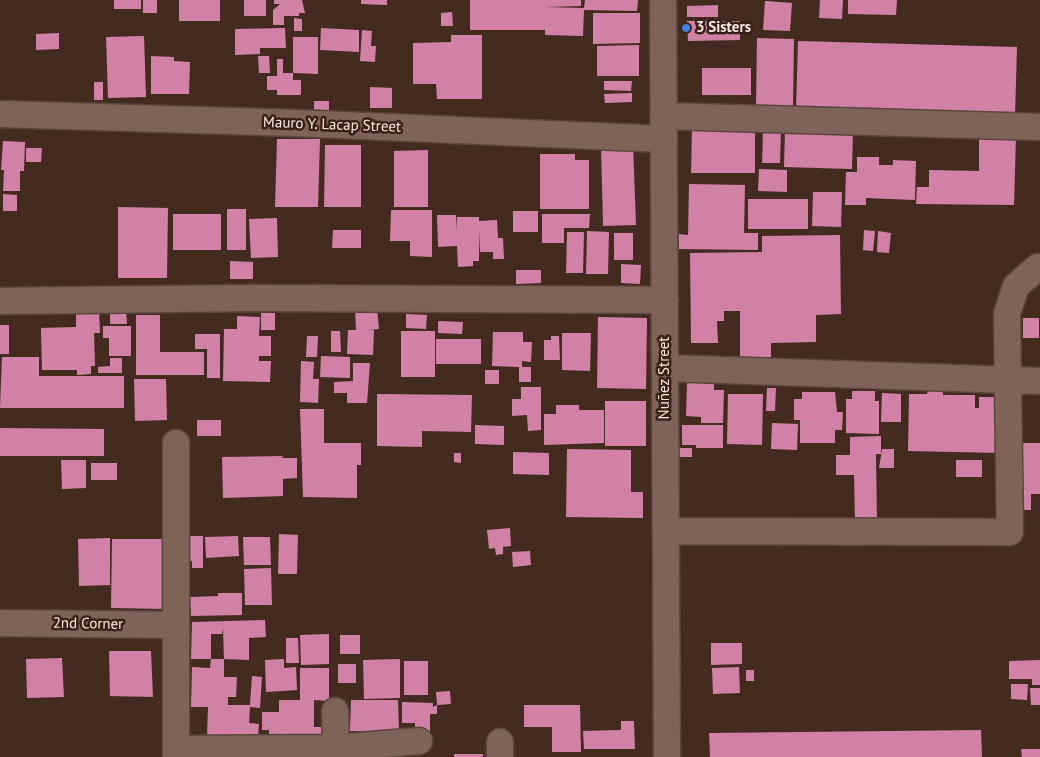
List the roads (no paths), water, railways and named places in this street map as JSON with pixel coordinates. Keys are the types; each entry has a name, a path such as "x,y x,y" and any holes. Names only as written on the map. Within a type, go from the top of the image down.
{"street":[{"name":"Nuñez Street","path":"663,0 667,757"},
{"name":"Mauro Y. Lacap Street","path":"0,114 305,123 664,128 1040,126"},
{"path":"666,531 1010,532 1008,304 1016,286 1038,267"},
{"path":"0,301 253,298 665,300"},
{"path":"665,368 1040,381"},
{"path":"176,443 176,753 336,752 419,741"},
{"name":"2nd Corner","path":"0,623 175,625"},
{"path":"335,711 336,752"}],"place":[{"name":"3 Sisters","path":"686,28"}]}
